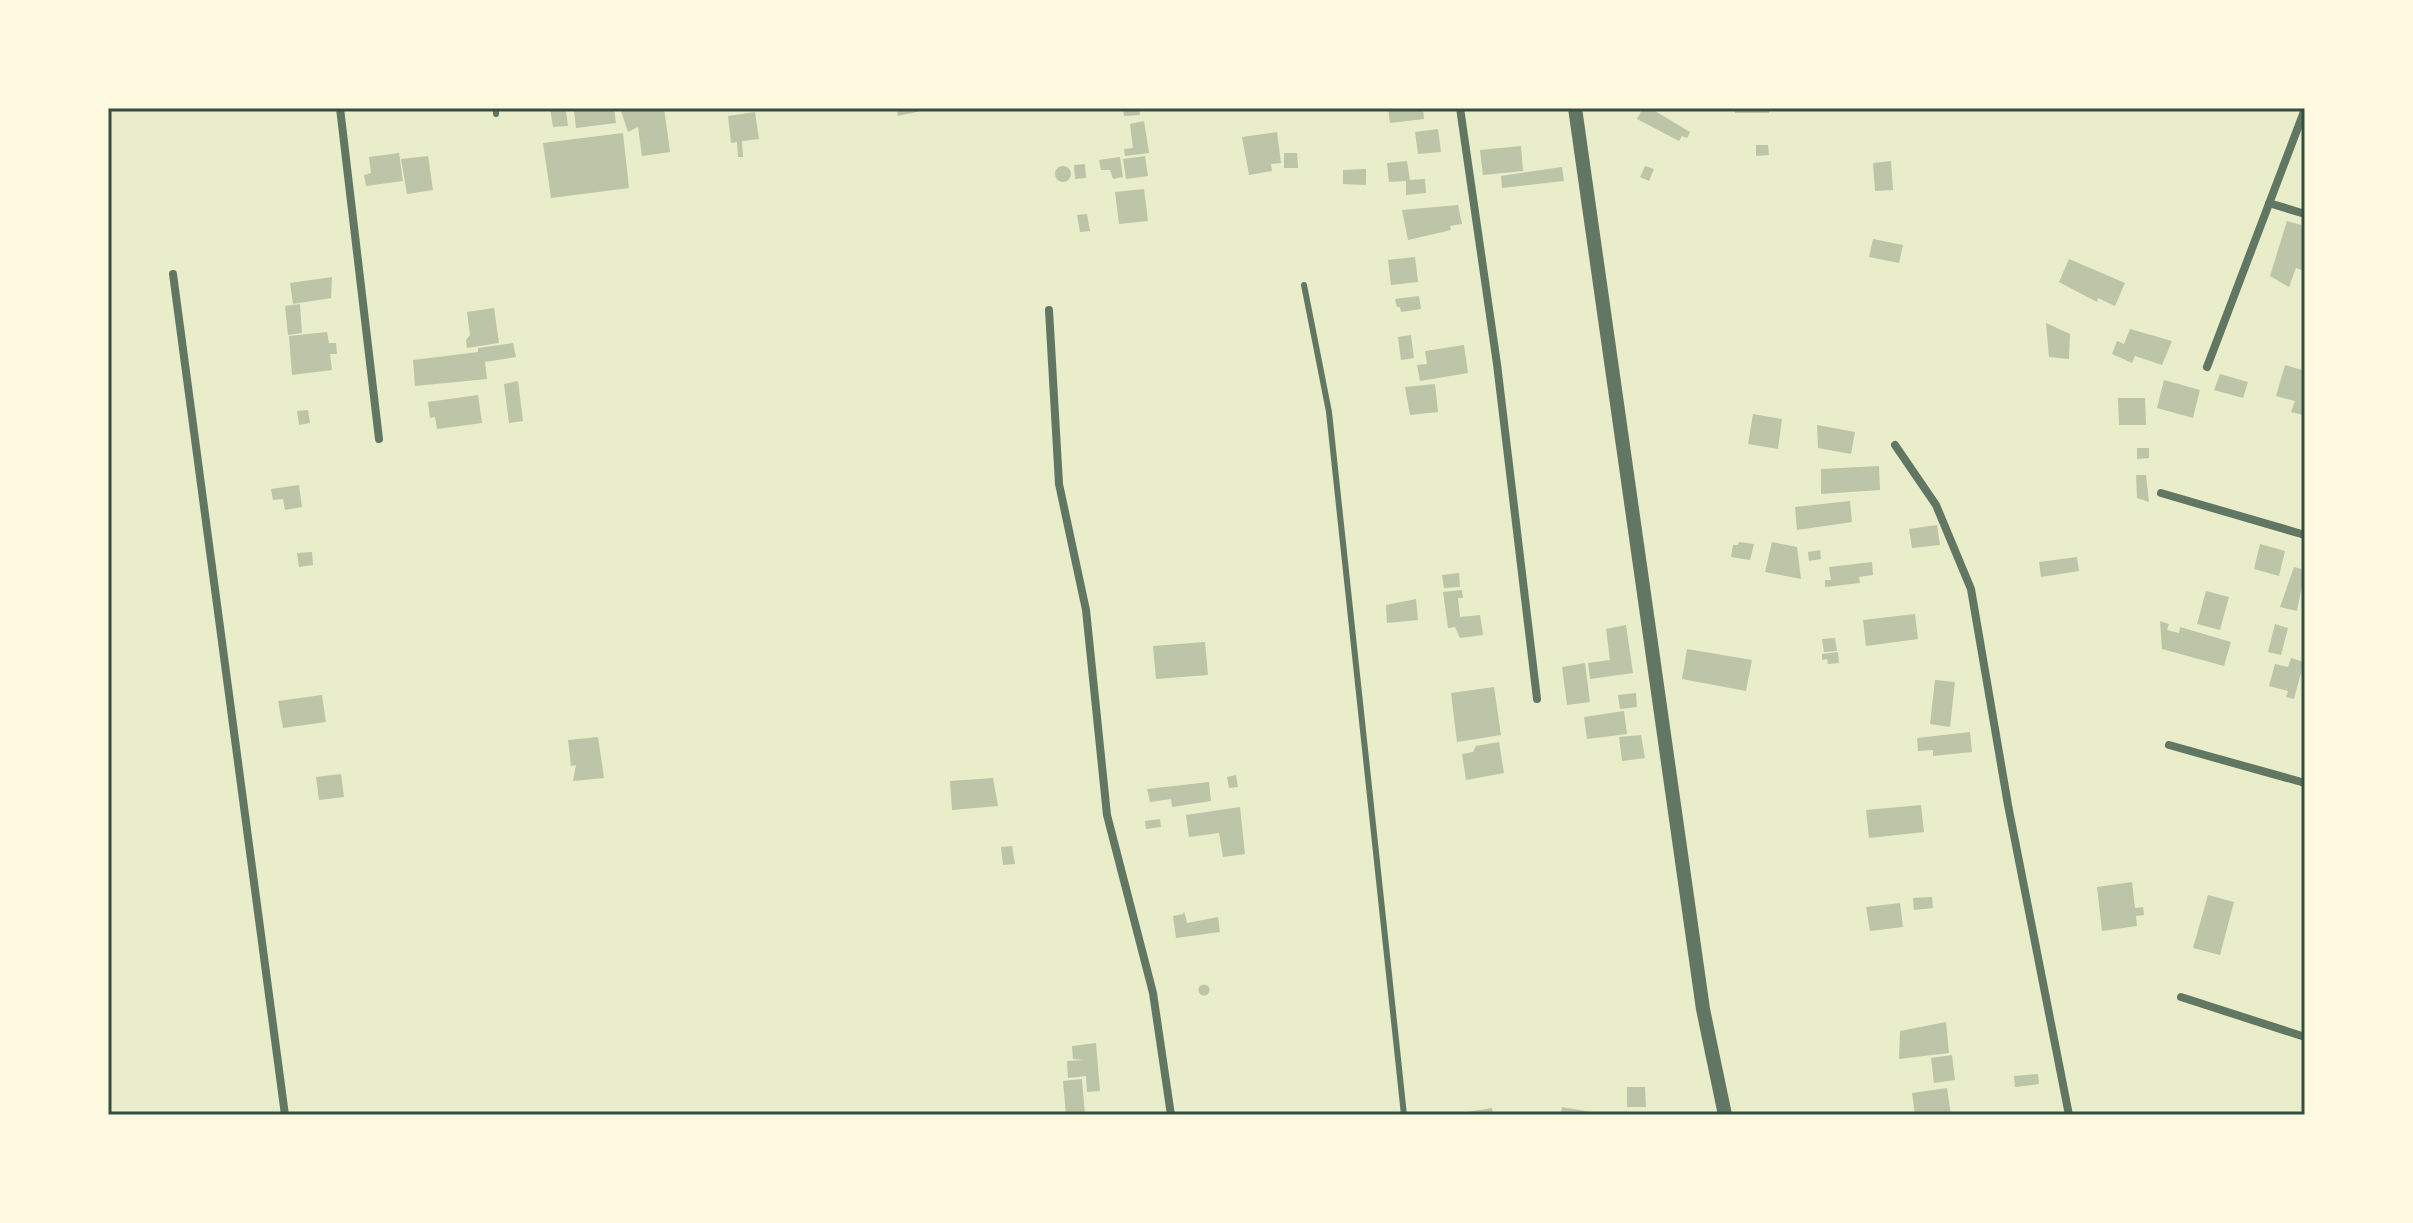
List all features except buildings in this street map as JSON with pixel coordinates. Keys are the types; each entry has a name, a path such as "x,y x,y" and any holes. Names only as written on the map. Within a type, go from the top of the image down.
{"street":[{"path":"340,108 379,439"},
{"path":"1460,108 1497,364 1537,699"},
{"path":"1575,108 1703,1009 1725,1115"},
{"path":"2207,367 2305,109"},
{"path":"2269,203 2305,214"},
{"path":"173,274 285,1115"},
{"path":"1049,310 1059,484 1086,610 1107,815 1153,993 1171,1115"},
{"path":"1895,445 1936,505 1971,589 2008,805 2069,1115"},
{"path":"2161,493 2305,535"},
{"path":"2169,745 2305,783"},
{"path":"2181,997 2305,1037"}],"lane":[{"path":"1304,285 1329,412 1404,1115"}]}
